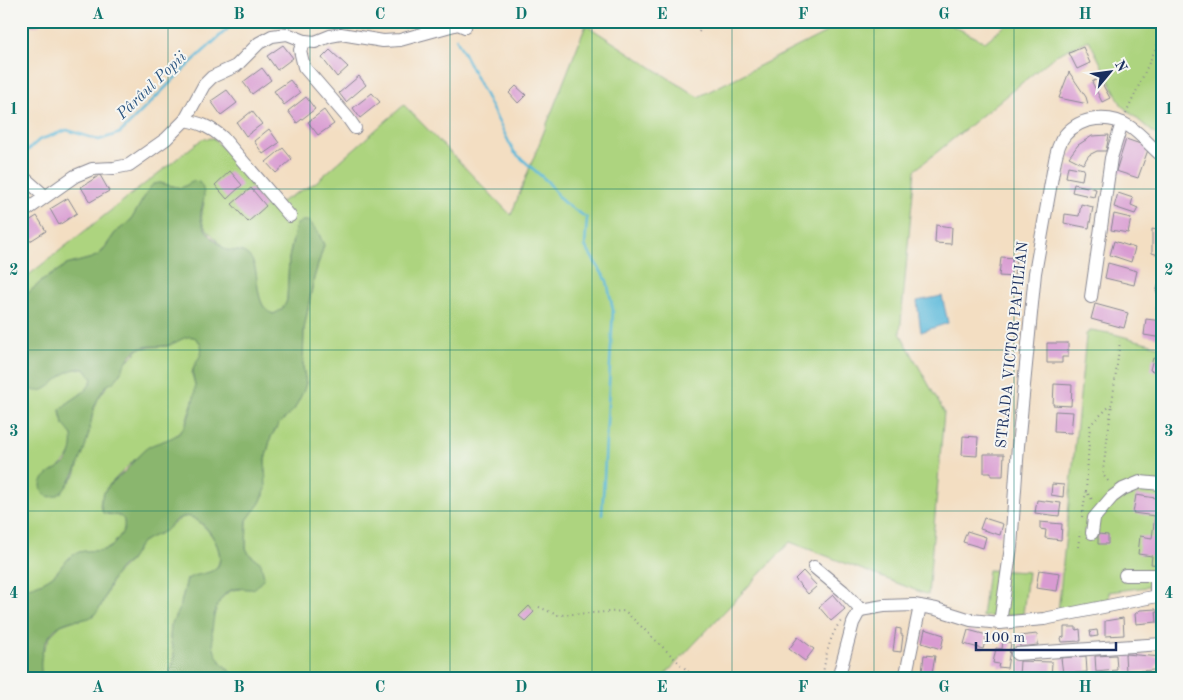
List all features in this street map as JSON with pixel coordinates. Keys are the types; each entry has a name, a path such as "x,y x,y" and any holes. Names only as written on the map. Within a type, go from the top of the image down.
{"street":[{"path":"21,214 76,176 92,169 129,165 166,139 185,120 204,85 212,77 236,66 264,40 272,36 287,34 305,41 315,42 341,34 383,41 400,40 458,24 465,27"},
{"path":"305,41 300,50 304,67 355,128"},
{"name":"STRADA VICTOR PAPILIAN","path":"1000,623 1011,547 1020,427 1035,273 1055,160 1064,136 1082,122 1101,118 1122,123"},
{"path":"185,120 205,125 219,134 290,216"},
{"path":"1091,297 1111,158 1122,123 1133,129 1162,156"},
{"path":"21,175 45,196"},
{"path":"1092,533 1096,514 1112,497 1123,489 1140,482 1162,484"},
{"path":"814,567 843,591 861,610"},
{"path":"838,679 854,618 861,610 884,606 920,606 971,620 1000,623 1044,619 1159,595 1159,574 1125,574"},
{"path":"905,679 920,606"},
{"path":"1017,654 1162,644"}],"path":[{"path":"699,32 705,21"},
{"path":"1122,123 1162,34"},
{"path":"1108,481 1104,476 1103,470 1120,341"},
{"path":"1086,491 1090,425 1112,404"},
{"path":"539,607 557,616 625,611 696,679"},
{"path":"822,679 827,652 838,624 843,619"}],"green space":[{"path":"848,21 943,21 985,42 1011,21 1162,21 1162,140 1122,106 1089,40 1056,55 915,170 900,333 944,412 928,595 790,542 661,679 235,679 215,654 212,645 211,635 214,614 223,596 231,591 240,589 249,554 246,548 247,520 264,496 265,460 271,437 278,425 294,410 306,383 303,367 304,329 314,278 324,245 318,232 296,225 289,258 287,300 282,309 273,314 265,309 261,301 256,272 249,257 239,251 226,250 205,227 202,221 204,203 188,186 181,188 160,183 149,189 131,220 115,233 98,255 66,265 42,281 21,299 21,281 202,139 213,138 275,205 315,183 404,105 511,215 586,25 698,97"},
{"path":"194,181 199,182 204,191 201,220 204,228 226,250 243,252 251,258 261,302 273,314 282,309 287,300 289,258 296,225 302,221 309,221 318,232 324,245 314,278 304,329 303,367 306,383 294,410 278,425 271,437 265,460 266,489 260,503 247,520 246,548 249,554 261,563 264,577 254,588 235,589 227,592 221,599 214,617 212,638 216,654 235,679 168,679 174,660 170,639 171,625 180,607 187,579 212,571 218,566 220,559 216,542 204,526 190,517 183,517 175,521 165,531 147,539 140,545 131,559 118,570 102,604 93,616 87,619 68,622 54,630 42,653 41,671 43,679 21,679 21,589 48,579 67,560 79,552 108,549 114,544 123,531 124,520 120,516 103,513 101,500 103,494 146,448 172,437 183,429 194,398 194,367 202,351 197,339 191,337 166,346 141,348 133,353 117,379 105,387 96,403 86,446 70,482 58,495 47,496 42,490 42,480 67,461 72,448 72,435 63,424 60,410 87,388 92,378 85,369 76,369 39,391 31,390 21,385 21,299 42,281 66,265 92,258 104,250 115,233 131,220 153,184 160,183 181,188"},
{"path":"1091,330 1162,347 1162,585 1109,592 1109,601 1058,612 1086,334"},
{"path":"187,336 194,337 200,342 202,349 201,356 193,368 192,374 196,388 195,395 184,428 174,437 147,448 107,487 101,499 100,506 106,514 120,516 124,520 122,533 108,549 79,552 67,560 48,579 21,589 21,385 32,390 56,381 60,376 73,369 85,369 92,378 83,392 60,410 63,422 71,432 73,441 69,456 55,470 62,492 75,475 98,399 107,386 118,377 124,364 140,348 168,346"},
{"path":"188,516 200,523 212,536 220,558 218,565 213,571 187,579 180,607 171,625 170,639 174,660 168,679 43,679 40,669 41,655 51,635 61,625 75,620 82,620 100,608 114,576 130,561 140,544 164,531 181,518"},
{"path":"988,570 1028,572 1023,614 982,617"}],"water":[{"path":"942,296 948,323 921,332 917,301"}],"building":[{"path":"21,21 40,21 40,25 21,27"},
{"path":"283,45 293,58 277,70 267,56"},
{"path":"1083,47 1090,63 1077,69 1069,53"},
{"path":"330,50 348,67 337,77 322,58"},
{"path":"262,68 271,80 252,94 243,82"},
{"path":"1069,72 1086,97 1088,104 1059,98"},
{"path":"359,76 366,85 346,102 339,93"},
{"path":"1099,78 1110,98 1102,102 1092,82"},
{"path":"290,80 300,93 284,105 274,91"},
{"path":"516,86 526,95 518,103 509,93"},
{"path":"227,90 237,103 221,115 211,101"},
{"path":"372,93 380,102 360,118 353,108"},
{"path":"306,97 315,109 297,123 288,111"},
{"path":"324,110 334,124 318,135 308,122"},
{"path":"252,111 262,124 246,136 237,123"},
{"path":"269,129 279,143 263,154 254,141"},
{"path":"1109,135 1106,151 1097,151 1089,155 1083,164 1069,157 1078,145 1092,136"},
{"path":"1126,139 1149,147 1138,178 1116,171"},
{"path":"283,148 292,159 276,173 266,162"},
{"path":"1068,166 1084,169 1082,180 1066,177"},
{"path":"230,171 242,185 227,199 215,185"},
{"path":"100,175 109,191 90,202 81,187"},
{"path":"1074,184 1096,189 1094,197 1072,192"},
{"path":"251,188 266,206 248,222 232,204"},
{"path":"1118,193 1133,198 1131,205 1138,208 1135,214 1114,207"},
{"path":"68,198 77,213 59,225 50,209"},
{"path":"1081,204 1093,207 1089,228 1064,223 1065,214 1079,216"},
{"path":"1114,214 1131,218 1128,233 1111,230"},
{"path":"37,216 46,231 27,243 21,232 21,226"},
{"path":"936,225 952,227 951,244 935,243"},
{"path":"1152,229 1162,231 1162,256 1152,253"},
{"path":"1114,241 1135,248 1131,262 1110,255"},
{"path":"1001,257 1016,258 1014,277 999,276"},
{"path":"1108,263 1137,271 1134,285 1105,278"},
{"path":"1160,280 1162,281 1162,294 1156,292"},
{"path":"1158,298 1162,298 1162,310 1156,309"},
{"path":"1095,304 1128,313 1124,328 1091,319"},
{"path":"1146,319 1162,321 1162,338 1144,335"},
{"path":"1047,343 1068,343 1068,357 1062,357 1062,363 1047,363"},
{"path":"1153,358 1162,361 1162,374 1150,370"},
{"path":"1054,384 1072,385 1071,406 1053,405"},
{"path":"1055,411 1073,412 1071,433 1054,432"},
{"path":"963,436 978,437 977,456 962,455"},
{"path":"984,454 1004,454 1003,476 991,476 991,473 984,473"},
{"path":"1052,484 1064,485 1063,497 1051,495"},
{"path":"1136,495 1162,499 1162,565 1151,564 1152,556 1138,554 1140,536 1152,538 1155,516 1133,513"},
{"path":"1037,500 1061,503 1059,516 1035,513"},
{"path":"984,518 1003,524 1000,535 980,529"},
{"path":"1040,522 1062,524 1061,540 1045,538 1046,530 1040,529"},
{"path":"967,531 986,537 983,548 963,542"},
{"path":"1098,534 1108,535 1108,544 1098,544"},
{"path":"1039,570 1060,573 1057,591 1036,588"},
{"path":"803,571 817,586 808,594 795,579"},
{"path":"833,595 845,609 831,621 819,607"},
{"path":"529,606 534,612 525,621 519,616"},
{"path":"1156,609 1157,622 1136,624 1135,614 1140,610"},
{"path":"1123,618 1124,635 1105,636 1105,621"},
{"path":"1162,624 1162,636 1159,637 1158,625"},
{"path":"1064,627 1080,629 1081,641 1062,642 1061,638 1064,637"},
{"path":"896,628 901,629 901,635 903,635 901,652 893,651"},
{"path":"925,629 944,635 941,649 922,643"},
{"path":"968,630 987,635 983,649 964,644"},
{"path":"1097,630 1098,636 1091,637 1090,631"},
{"path":"1037,634 1038,645 1020,647 1019,636"},
{"path":"798,637 814,649 805,661 789,649"},
{"path":"1003,641 1011,643 1007,668 998,667 999,664 993,663 996,648 1002,649"},
{"path":"1125,654 1162,657 1154,670 1126,672"},
{"path":"924,655 935,656 932,674 922,672"},
{"path":"1116,655 1117,670 1096,672 1095,656"},
{"path":"1086,656 1087,672 1063,674 1061,658"},
{"path":"1020,661 1052,662 1051,679 1019,678"}],"waterway":[{"name":"Pârâul Popii","path":"21,157 39,140 67,130 99,140 120,133 181,72 236,21"},
{"path":"456,38 514,152 548,182 563,202 587,218 585,246 607,281 613,310 602,515"}]}
